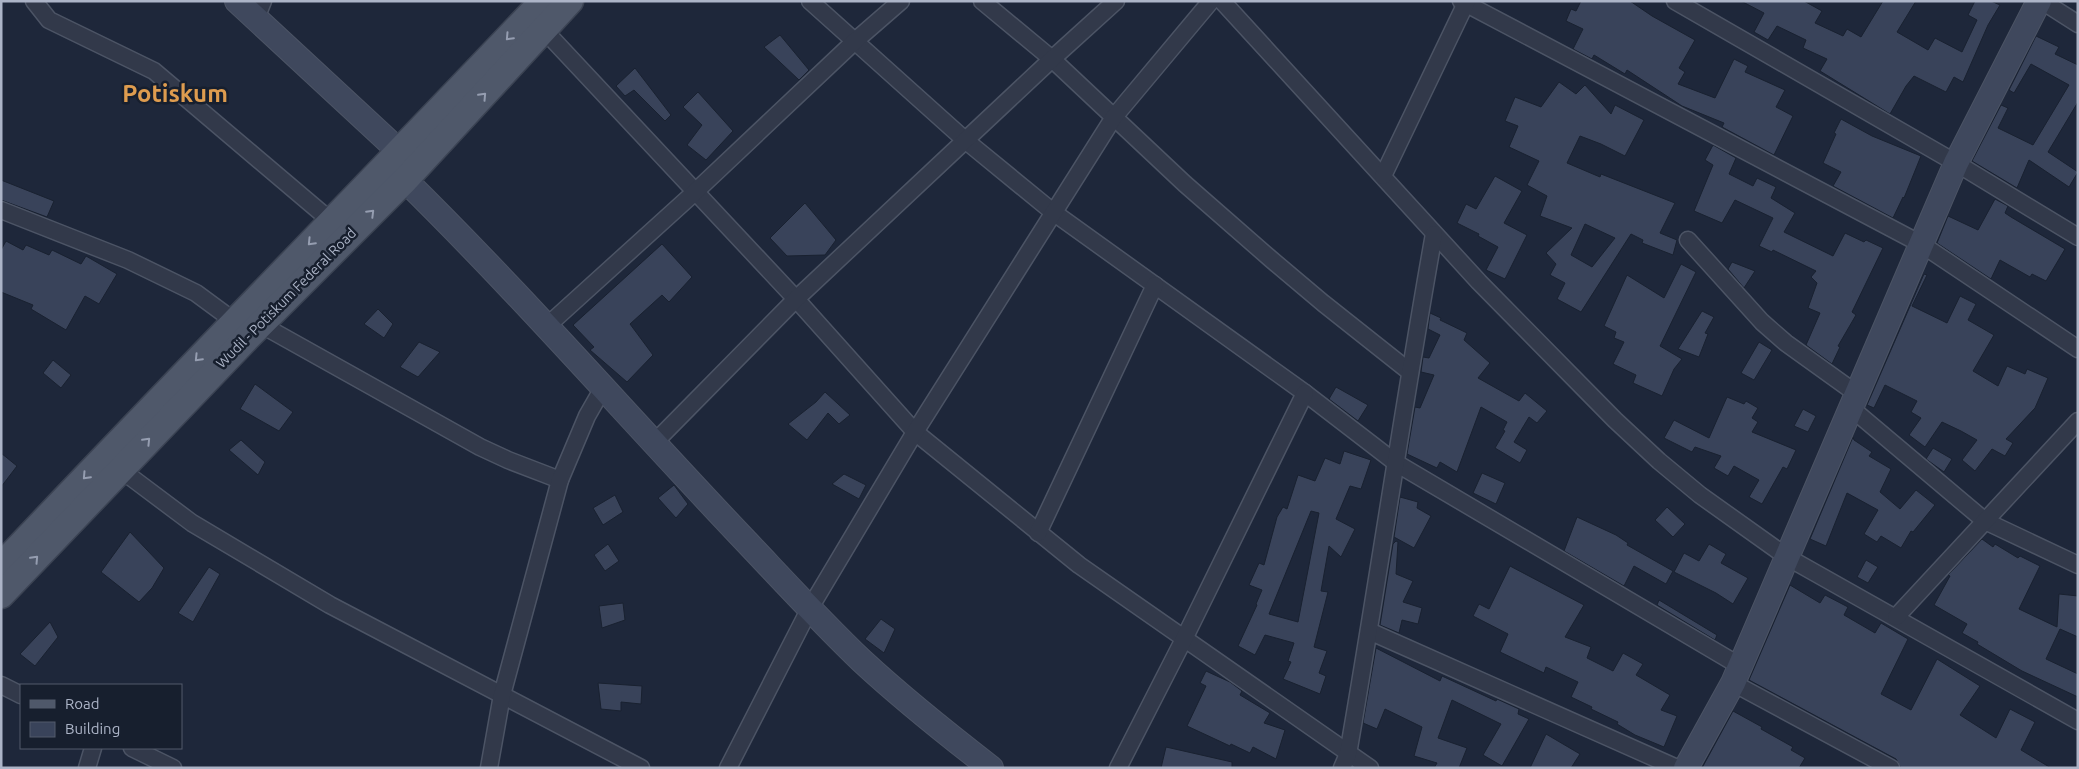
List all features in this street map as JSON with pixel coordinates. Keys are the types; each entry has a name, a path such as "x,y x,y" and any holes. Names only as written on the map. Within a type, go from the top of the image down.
{"main road":[{"name":"Wudil - Potiskum Federal Road","path":"1,566 543,1"},
{"name":"Wudil - Potiskum Federal Road","path":"1,595 260,324 404,180 570,1"}],"street":[{"path":"34,1 49,20 154,71 331,221"},
{"path":"237,1 258,14 400,152 404,180 547,326 654,444 810,608 863,661 949,735 991,768"},
{"path":"810,1 965,140 1053,212 1304,392 1396,462 1891,768"},
{"path":"547,326 695,192 900,1"},
{"path":"982,1 1052,59 1185,184 1272,260 1410,372"},
{"path":"654,444 796,299 1116,1"},
{"path":"728,768 810,608 915,432 1053,212 1114,117 1211,1"},
{"path":"1222,1 1434,234 1554,358 1658,461 1700,495 1786,557 1896,617 2078,721"},
{"path":"1674,1 1956,163 2078,237"},
{"path":"1686,768 1737,674 1956,163 2040,1 2078,24"},
{"path":"1383,176 1464,2 1921,244 2078,349"},
{"path":"544,30 796,299 915,432 1038,533 1115,591 1184,639 1345,761 1370,768"},
{"path":"1,210 128,260 196,293 234,321"},
{"path":"1345,761 1369,631 1434,234"},
{"path":"1688,240 1762,322 1854,401 1985,521 2078,565"},
{"path":"1038,533 1155,285"},
{"path":"260,324 480,446 508,460 560,480"},
{"path":"490,768 502,695 560,480 587,416 603,388"},
{"path":"1118,768 1184,639 1304,392"},
{"path":"1896,617 2078,421"},
{"path":"120,469 192,523 314,596 641,768"},
{"path":"1369,631 1677,768"},
{"path":"1,685 20,694"},
{"path":"87,768 93,749"},
{"path":"134,749 173,768"}],"building":[{"path":"1581,1 1630,1 1652,16 1695,40 1679,68 1685,72 1678,84 1715,98 1734,59 1748,66 1745,72 1785,90 1776,107 1793,116 1774,155 1722,127 1724,123 1682,106 1627,70 1625,74 1594,55 1592,59 1573,49 1583,29 1566,21 1571,9 1576,11"},
{"path":"1741,1 1804,1 1822,11 1815,23 1843,36 1847,29 1861,37 1883,1 1916,1 1897,32 1928,50 1935,38 1962,52 1977,20 1968,15 1975,1 1991,1 2000,5 1988,25 1963,82 1954,77 1946,92 1914,76 1890,114 1820,71 1827,59 1803,48 1806,40 1777,26 1768,40 1754,32 1764,13"},
{"path":"780,35 809,70 799,80 764,47"},
{"path":"2036,36 2059,47 2055,54 2078,65 2078,102 2048,152 2078,172 2069,187 2029,160 2017,188 1972,161 2001,105 2008,108 1998,128 2033,145 2069,85 2031,64 2014,93 2009,90"},
{"path":"635,68 671,115 665,121 634,90 625,96 616,86"},
{"path":"1559,82 1576,94 1585,85 1611,114 1615,105 1644,120 1625,156 1580,136 1567,163 1600,177 1601,174 1675,203 1660,233 1677,240 1673,255 1642,243 1643,240 1631,234 1581,312 1557,299 1565,283 1550,275 1556,264 1546,253 1572,228 1540,216 1547,196 1527,185 1539,161 1509,147 1518,126 1505,121 1515,97 1541,107","holes":["1585,224 1615,238 1592,267 1571,255"]},
{"path":"698,92 733,131 706,160 687,145 702,125 683,107"},
{"path":"1841,119 1872,136 1921,156 1904,198 1893,218 1833,186 1841,172 1823,163"},
{"path":"1713,145 1736,158 1729,174 1753,186 1757,178 1776,187 1771,198 1795,213 1784,232 1833,256 1845,233 1883,248 1852,312 1856,315 1838,346 1840,347 1832,364 1806,345 1820,313 1808,308 1817,283 1811,277 1816,271 1773,250 1772,252 1759,246 1773,218 1735,200 1722,223 1694,211 1713,165 1705,160"},
{"path":"1495,176 1522,191 1504,223 1527,235 1505,279 1486,270 1498,247 1478,236 1479,234 1457,223 1466,204 1476,209"},
{"path":"1,180 54,201 47,217 1,200"},
{"path":"1995,199 2008,206 2005,213 2065,249 2046,281 2032,274 2030,277 2000,260 1991,279 1937,243 1948,216 1978,230"},
{"path":"805,203 836,240 825,255 787,256 770,238"},
{"path":"6,241 23,250 26,245 49,255 52,250 81,264 86,256 117,274 99,304 85,296 66,330 31,309 33,305 1,292 1,250"},
{"path":"662,244 692,277 669,302 662,295 630,324 653,355 627,382 590,350 594,347 573,325"},
{"path":"1732,262 1755,271 1744,288 1728,269"},
{"path":"1681,264 1696,272 1660,346 1682,359 1674,369 1662,396 1633,383 1636,375 1613,364 1624,342 1614,338 1616,332 1604,326 1627,275 1664,298"},
{"path":"1924,274 1927,275 1912,306 1947,323 1960,296 1976,304 1968,320 1994,335 1973,371 1998,386 2007,366 2025,374 2027,369 2048,378 2035,408 2006,439 2013,443 2005,456 1992,449 1975,471 1962,460 1977,440 1961,431 1942,422 1925,447 1909,435 1921,418 1911,412 1917,401 1885,385 1874,408 1867,405"},
{"path":"378,309 393,324 384,338 364,324"},
{"path":"1702,311 1714,317 1705,333 1708,334 1699,357 1678,349"},
{"path":"1430,313 1467,333 1464,340 1490,363 1478,378 1519,401 1525,393 1547,411 1537,423 1529,417 1514,442 1527,450 1520,463 1495,448 1505,431 1503,430 1507,422 1481,407 1457,472 1440,462 1437,468 1407,454 1415,407 1420,408 1434,375 1421,372 1423,357 1429,358 1440,335 1428,329"},
{"path":"419,342 440,352 418,377 400,367"},
{"path":"1759,342 1772,350 1754,380 1741,373"},
{"path":"53,360 71,375 61,388 43,373"},
{"path":"255,384 293,412 279,431 240,409"},
{"path":"1336,387 1368,405 1358,421 1329,399"},
{"path":"825,392 850,415 839,424 828,413 807,440 788,424 816,402"},
{"path":"1727,397 1744,404 1746,401 1758,408 1752,418 1758,422 1752,432 1796,450 1787,469 1783,467 1762,504 1749,497 1759,480 1734,466 1728,476 1714,468 1721,456 1695,447 1692,452 1664,438 1674,420 1709,438"},
{"path":"1803,409 1816,416 1808,432 1794,426"},
{"path":"1853,437 1854,440 1872,452 1869,456 1891,469 1880,492 1900,509 1916,490 1935,505 1913,532 1911,531 1901,548 1881,536 1877,542 1864,534 1878,510 1847,493 1826,546 1810,539"},
{"path":"241,440 265,462 258,475 229,450"},
{"path":"1933,448 1952,459 1944,472 1926,459"},
{"path":"1344,451 1371,460 1361,489 1350,486 1336,519 1355,529 1341,557 1329,546 1321,591 1328,592 1314,647 1327,651 1319,673 1326,676 1320,694 1283,679 1291,662 1288,661 1294,643 1265,635 1255,655 1238,646 1262,590 1249,585 1259,563 1264,565 1277,517 1283,507 1287,509 1298,475 1315,481 1325,458 1340,464","holes":["1311,511 1319,513 1298,622 1269,614"]},
{"path":"1,453 17,466 1,487"},
{"path":"1482,473 1505,483 1496,504 1473,493"},
{"path":"844,474 866,485 859,499 832,484"},
{"path":"674,485 688,504 676,518 658,498"},
{"path":"615,495 623,512 603,525 593,508"},
{"path":"1400,497 1418,502 1417,508 1431,516 1414,548 1394,537"},
{"path":"1667,507 1685,524 1673,537 1655,520"},
{"path":"1577,517 1616,535 1628,543 1627,545 1673,571 1666,584 1634,566 1624,586 1564,551"},
{"path":"130,532 164,568 152,588 139,602 101,572"},
{"path":"1982,539 1993,547 1995,544 2018,558 2020,556 2040,566 2019,609 2057,627 2059,594 2078,596 2078,637 2060,629 2046,659 2078,674 2078,697 2022,671 1977,644 1978,642 1962,633 1967,624 1934,605 1950,576 1948,575"},
{"path":"1396,541 1398,542 1396,574 1413,581 1403,602 1422,608 1418,624 1402,620 1399,633 1380,625 1393,544"},
{"path":"608,544 619,561 605,571 594,555"},
{"path":"1709,544 1726,554 1721,563 1748,578 1733,604 1716,593 1674,572 1684,553 1699,561"},
{"path":"1866,560 1878,567 1868,583 1857,577"},
{"path":"1510,566 1584,605 1565,637 1591,647 1587,658 1613,671 1623,653 1643,664 1636,675 1670,695 1661,710 1677,716 1664,747 1635,735 1617,724 1618,722 1571,697 1578,682 1546,667 1544,673 1500,652 1508,634 1473,616 1479,604 1489,609"},
{"path":"209,567 220,574 193,622 178,613"},
{"path":"1790,585 1820,603 1825,595 1848,607 1844,615 1875,633 1881,623 1908,639 1881,694 1911,710 1937,659 1980,686 1960,715 1996,738 2010,709 2035,722 2021,750 2051,768 1901,768 1896,759 1749,680"},
{"path":"1659,600 1717,635 1715,640 1657,605"},
{"path":"623,603 625,620 602,628 599,606"},
{"path":"881,619 895,629 884,653 865,639"},
{"path":"50,622 58,637 35,666 20,654"},
{"path":"1376,648 1440,681 1442,676 1496,701 1497,699 1519,709 1518,714 1529,719 1502,766 1483,755 1501,724 1452,700 1438,738 1467,748 1459,768 1434,768 1437,763 1414,756 1422,727 1385,709 1377,729 1363,723"},
{"path":"1206,671 1230,682 1242,691 1240,695 1270,713 1264,723 1285,730 1276,759 1253,747 1250,753 1231,744 1230,746 1187,726 1206,686 1200,683"},
{"path":"598,683 642,686 641,704 621,702 621,711 601,709"},
{"path":"1733,711 1793,747 1791,750 1805,758 1799,768 1702,768"},
{"path":"1546,734 1580,754 1571,768 1530,768"},
{"path":"1166,747 1232,762 1232,768 1161,768"}],"district":[{"name":"Potiskum","path":"175,94"}]}
